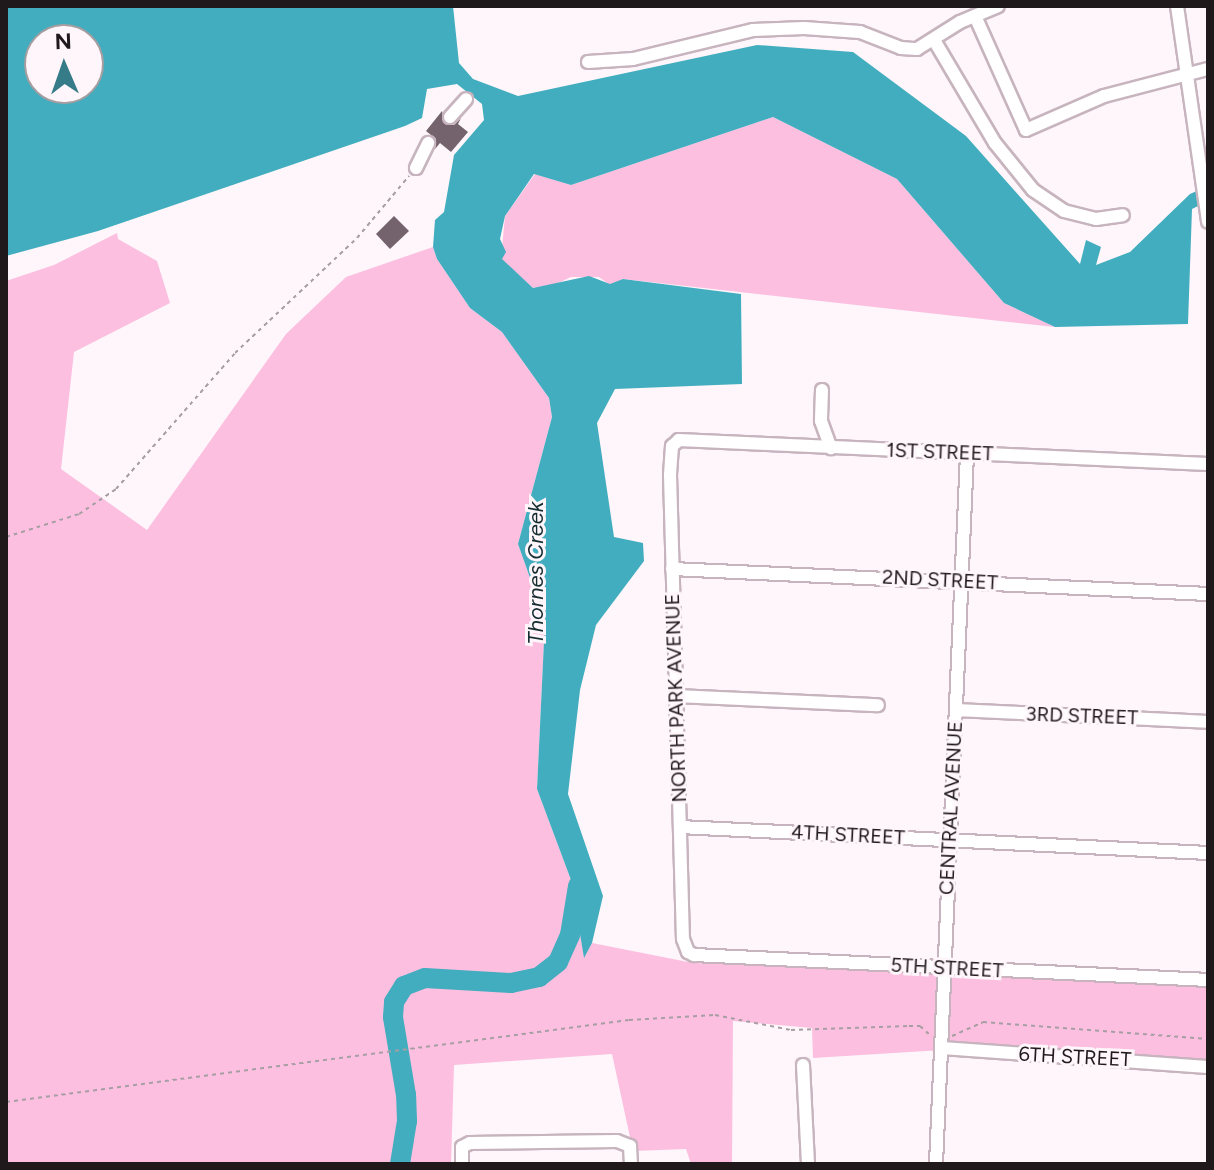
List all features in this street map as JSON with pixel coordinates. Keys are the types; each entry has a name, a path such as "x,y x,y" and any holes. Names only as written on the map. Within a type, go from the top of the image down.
{"street":[{"path":"588,62 633,59 753,30 804,28 860,32 901,48 917,49 998,6"},
{"path":"1177,6 1186,74 1202,142 1208,222"},
{"path":"975,16 1026,130 1104,96 1208,69"},
{"path":"934,40 995,143 1033,190 1064,211 1096,219 1123,215"},
{"path":"450,117 466,99"},
{"path":"416,168 428,143"},
{"path":"822,390 821,421 831,448"},
{"name":"1ST STREET","path":"673,443 679,440 1208,464"},
{"name":"NORTH PARK AVENUE","path":"673,443 672,569 683,939 688,952"},
{"name":"CENTRAL AVENUE","path":"936,1164 938,1042 967,453"},
{"name":"2ND STREET","path":"672,569 1208,594"},
{"path":"676,696 878,705"},
{"name":"3RD STREET","path":"956,710 1208,722"},
{"name":"4TH STREET","path":"680,827 1208,853"},
{"name":"5TH STREET","path":"688,952 943,969 1208,980"},
{"name":"6TH STREET","path":"938,1042 1208,1067"},
{"path":"803,1065 808,1164"},
{"path":"462,1164 462,1147 470,1143 628,1143 631,1164"}],"path":[{"path":"6,537 79,514 116,489 235,353 357,238 416,168"},
{"path":"6,1102 379,1051 611,1022 693,1016 728,1016 814,1031 917,1026 938,1042"},
{"path":"949,1037 983,1022 1208,1039"}],"shaded area":[{"path":"773,117 897,179 1004,303 1055,327 623,279 610,285 599,277 571,277 556,284 533,288 501,259 505,216 535,174 571,185"},
{"path":"117,233 118,239 157,261 170,303 74,352 61,469 147,530 286,334 346,277 433,247 437,259 470,308 502,332 549,398 552,417 518,544 545,620 537,789 571,880 584,957 592,943 693,963 1208,980 1208,1075 942,1050 813,1058 812,1028 733,1021 732,1164 691,1164 686,1149 633,1151 612,1054 454,1065 451,1164 6,1164 6,281 54,265"}],"water":[{"path":"6,6 453,6 459,63 473,79 518,96 757,45 853,52 966,136 1080,264 1086,240 1101,247 1096,265 1130,252 1190,194 1208,186 1208,201 1192,209 1188,324 1055,327 1004,303 897,179 773,117 571,185 534,174 505,216 500,239 506,252 502,259 533,288 589,276 610,284 623,279 741,294 742,384 615,389 597,423 614,537 643,543 644,561 596,625 580,690 568,794 603,896 592,943 584,958 571,880 537,789 545,620 518,544 552,417 549,398 502,332 470,308 437,259 433,247 435,220 444,212 454,155 484,120 482,104 457,84 427,89 422,118 405,126 98,231 6,256"}],"building":[{"path":"442,111 445,124 454,125 461,118 458,124 468,132 451,152 440,143 435,149 436,139 426,131"},
{"path":"394,216 409,231 390,249 376,234"}],"waterway":[{"name":"Thornes Creek","path":"400,1164 407,1121 406,1095 393,1017 394,1002 404,986 425,978 511,983 539,977 558,962 570,935 578,886"}]}
